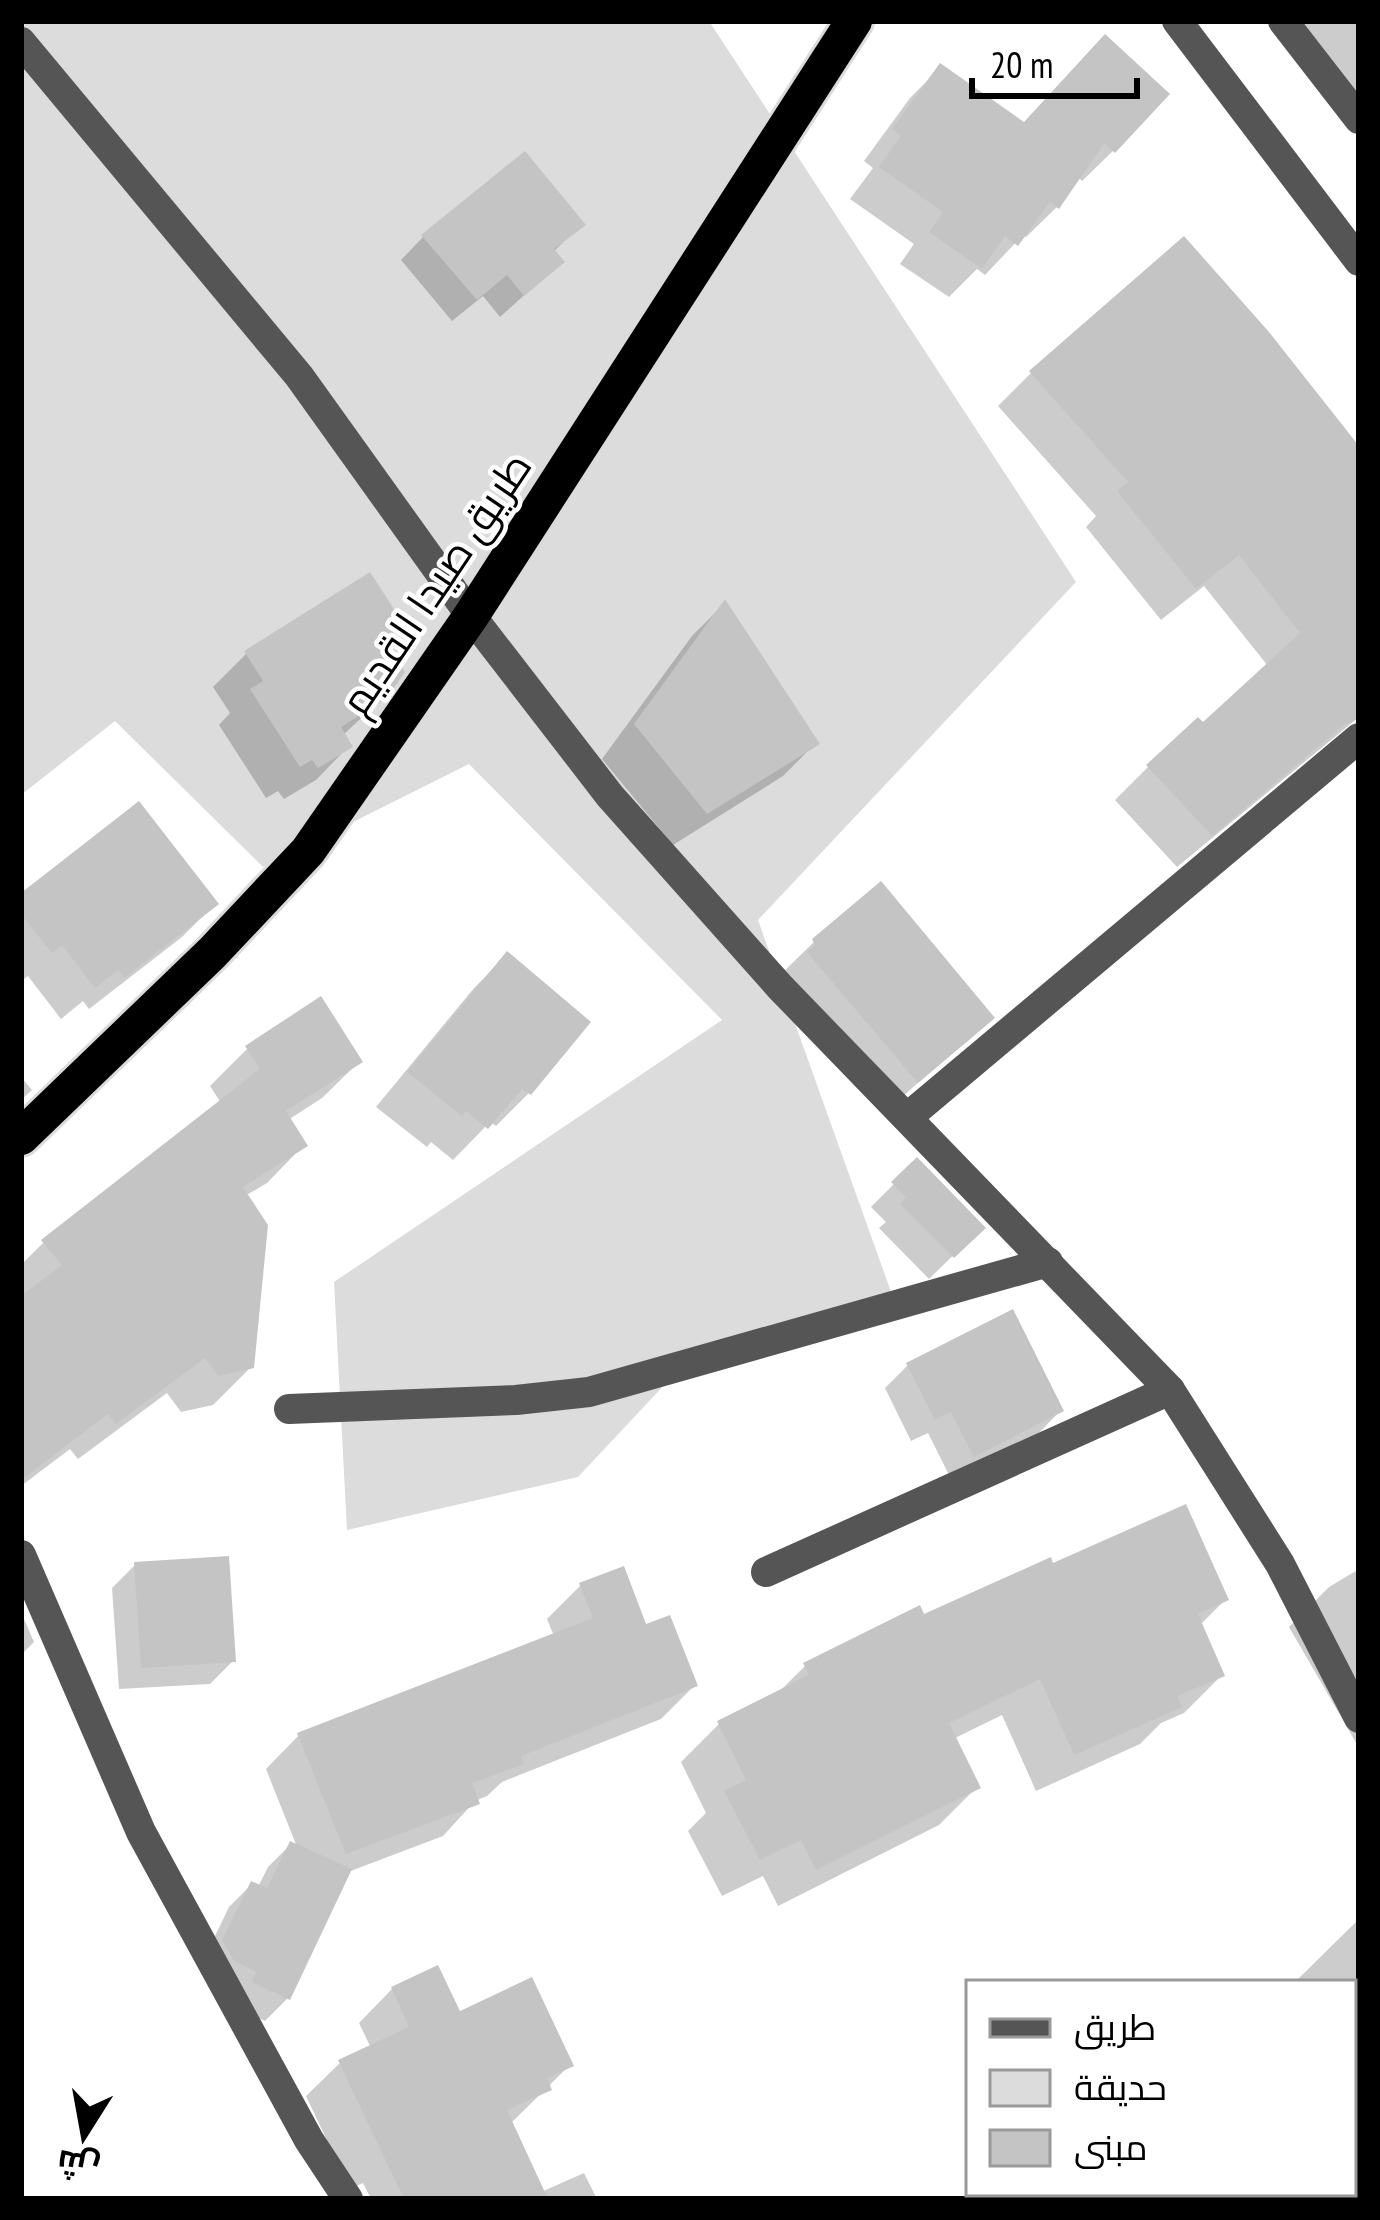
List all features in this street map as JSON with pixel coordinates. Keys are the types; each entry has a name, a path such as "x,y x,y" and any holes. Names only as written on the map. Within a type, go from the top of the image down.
{"highway":[{"name":"طريق صيدا القديم","path":"21,1137 212,953 308,851 470,616 854,21"}],"street":[{"path":"1177,21 1359,261"},
{"path":"1283,21 1359,119"},
{"path":"21,42 299,376 470,616 610,796 780,987 1170,1390 1280,1564 1359,1718"},
{"path":"909,1116 1359,738"},
{"path":"289,1409 516,1400 590,1392 1048,1262"},
{"path":"766,1572 1170,1390"},
{"path":"21,1555 141,1832 309,2140 348,2199"}],"green space":[{"path":"21,21 709,21 1076,582 758,920 900,1317 668,1381 578,1477 347,1530 334,1282 722,1020 469,764 263,867 115,721 21,795"}],"building":[{"path":"1105,34 1170,94 1115,153 1104,143 1059,209 1050,202 1018,246 1005,236 982,269 929,232 943,212 879,167 901,136 892,129 940,63 1024,122"},
{"path":"525,151 586,225 554,249 565,262 524,296 507,275 477,300 421,235"},
{"path":"1184,236 1269,332 1359,446 1359,719 1346,723 1212,836 1146,765 1198,717 1203,722 1300,633 1239,555 1196,589 1117,491 1128,482 1029,371"},
{"path":"370,572 410,634 389,648 405,672 387,698 341,727 353,747 318,768 312,760 300,767 250,689 263,681 244,651"},
{"path":"725,599 820,744 707,814 634,724"},
{"path":"139,801 219,904 124,978 118,970 95,988 62,945 52,953 21,914 21,893"},
{"path":"881,881 995,1018 918,1083 807,952 815,945 812,939"},
{"path":"507,951 591,1022 531,1095 522,1089 488,1129 466,1111 462,1116 407,1072"},
{"path":"321,996 363,1062 286,1111 308,1146 243,1187 268,1225 254,1368 218,1376 205,1358 116,1424 108,1414 21,1480 21,1296 62,1265 41,1240 260,1069 245,1046"},
{"path":"917,1157 986,1228 954,1258 900,1204 906,1197 891,1182"},
{"path":"1013,1309 1064,1411 974,1457 951,1412 935,1420 906,1363"},
{"path":"1186,1504 1229,1600 1198,1614 1225,1676 1177,1696 1182,1707 1074,1755 1040,1679 949,1723 981,1788 816,1870 801,1840 760,1860 724,1791 746,1780 717,1721 809,1675 803,1663 920,1605 924,1614"},
{"path":"229,1556 236,1662 141,1668 134,1562"},
{"path":"624,1566 646,1624 670,1615 698,1686 521,1756 524,1764 472,1783 480,1804 346,1854 297,1733 593,1618 579,1583"},
{"path":"290,1841 352,1869 290,2000 252,1982 256,1972 234,1961 222,1940 251,1881 267,1888"},
{"path":"438,1965 460,2011 532,1977 574,2066 547,2078 552,2090 507,2110 548,2199 404,2199 338,2060 409,2027 391,1987"}]}
